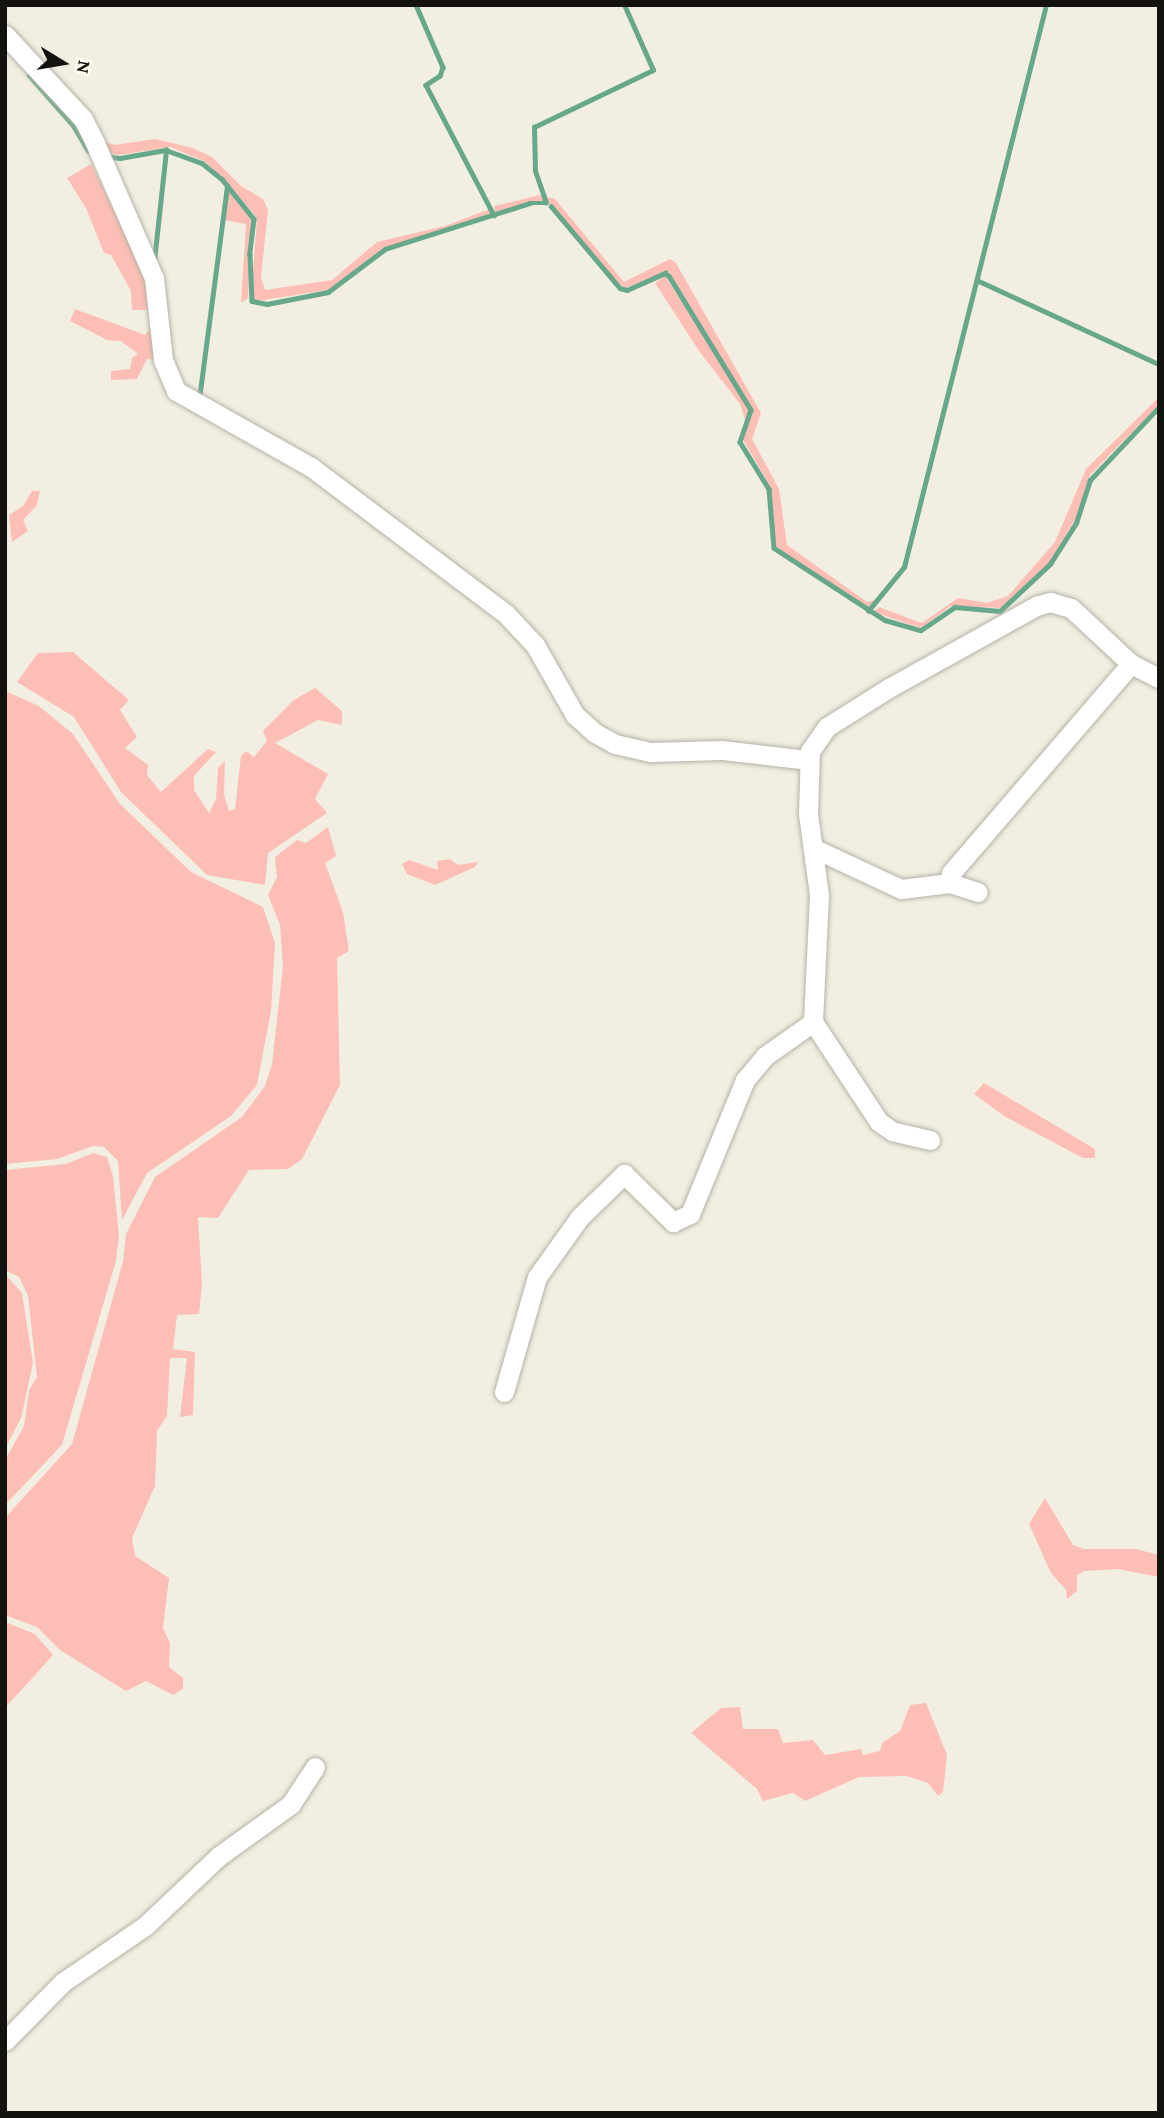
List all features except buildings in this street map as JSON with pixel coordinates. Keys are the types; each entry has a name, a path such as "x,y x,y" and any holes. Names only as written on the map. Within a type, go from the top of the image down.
{"street":[{"path":"5,35 83,119 95,143 154,278 163,360 176,391 312,467 506,614 535,645 575,715 595,733 615,744 650,752 722,750 808,760"},
{"path":"930,1140 892,1131 879,1122 813,1022 820,895 813,848 808,760 827,727 1036,606 1050,602 1071,608 1130,664 1159,678"},
{"path":"950,883 951,873 1130,664"},
{"path":"813,848 901,889 950,883 978,892"},
{"path":"504,1392 530,1292 580,1217 624,1174 674,1222 690,1214 745,1080 765,1056 813,1022"},
{"path":"5,2041 63,1982 145,1926 219,1856 290,1804 315,1768"}],"shaded area":[{"path":"5,25 72,98 102,141 115,145 155,139 193,148 212,157 241,186 263,199 268,210 261,277 265,290 332,280 377,242 445,226 490,209 492,214 384,248 349,279 328,290 257,301 251,298 257,218 225,180 204,161 170,147 119,155 103,152 5,33"},
{"path":"91,164 148,280 154,310 132,310 131,291 111,255 104,253 86,208 67,178"},
{"path":"228,190 252,220 248,298 241,303 246,224 224,220"},
{"path":"540,195 555,199 624,282 670,259 676,263 761,413 752,439 779,489 787,545 867,602 876,600 868,610 776,547 770,486 742,438 753,410 669,272 625,288 605,272 548,202 495,212 494,206"},
{"path":"665,276 740,393 750,415 746,423 740,404 699,351 655,283"},
{"path":"75,309 145,335 155,321 157,360 147,359 137,379 111,380 111,371 130,369 132,358 138,354 121,341 107,340 70,321"},
{"path":"1159,397 1159,405 1090,475 1079,513 1049,563 1001,608 951,606 921,628 873,612 879,607 922,623 958,598 987,603 1008,596 1055,542 1086,469"},
{"path":"32,491 40,491 37,505 23,520 28,531 12,542 9,515 23,506"},
{"path":"73,652 129,700 120,710 137,737 125,748 148,765 147,775 161,792 208,749 216,752 194,776 194,790 209,813 216,799 218,768 225,761 224,795 229,811 235,809 241,756 246,751 254,757 267,741 263,731 294,700 315,688 342,711 342,725 318,720 275,743 328,774 315,799 327,813 268,853 265,885 207,875 121,792 74,717 17,682 38,653"},
{"path":"5,691 39,706 73,734 120,804 191,872 263,907 275,943 271,1011 257,1085 231,1116 147,1173 122,1220 118,1161 104,1147 93,1146 57,1159 5,1164"},
{"path":"328,827 336,856 325,863 343,912 349,951 337,958 340,1085 302,1159 288,1169 249,1170 218,1218 198,1217 202,1284 199,1314 177,1315 173,1349 195,1352 193,1415 180,1417 187,1358 170,1358 167,1416 157,1431 155,1486 132,1538 135,1556 169,1578 163,1628 170,1643 169,1667 183,1678 183,1689 173,1695 146,1681 126,1691 60,1650 37,1627 5,1615 5,1518 72,1444 123,1261 126,1234 155,1177 242,1117 265,1086 272,1064 283,966 280,925 268,895 277,877 275,857 297,840 306,843"},
{"path":"450,859 458,865 478,862 475,867 435,885 407,874 402,864 409,860 438,870 437,861"},
{"path":"984,1083 1095,1149 1095,1158 1083,1158 1004,1116 974,1094"},
{"path":"93,1153 107,1157 113,1176 119,1235 116,1261 62,1445 5,1505 5,1460 24,1426 29,1390 37,1377 28,1296 19,1277 5,1270 5,1170 66,1164"},
{"path":"5,1274 22,1293 33,1363 21,1418 5,1449"},
{"path":"1045,1498 1073,1545 1084,1549 1136,1549 1159,1555 1159,1577 1118,1569 1084,1571 1077,1575 1077,1591 1067,1599 1066,1590 1051,1573 1029,1524"},
{"path":"5,1622 35,1634 53,1655 5,1708"},
{"path":"926,1703 947,1755 943,1792 938,1796 928,1783 907,1776 859,1777 805,1801 793,1793 763,1801 757,1789 691,1733 721,1708 740,1707 743,1729 778,1729 783,1743 813,1740 825,1755 861,1749 863,1755 880,1751 882,1743 900,1731 910,1705"}],"waterway":[{"path":"416,5 443,67 440,76 426,85 494,215"},
{"path":"107,156 120,158 166,150 202,163 222,179 254,219 250,254 252,301 267,304 328,292 385,249 530,203 546,203 535,171 534,127 653,70 624,5"},
{"path":"868,611 904,567 1046,5"},
{"path":"29,75 74,126 88,150"},
{"path":"154,261 166,150"},
{"path":"199,399 227,186"},
{"path":"551,206 620,288 627,290 665,273 669,276 751,410 740,442 769,489 774,548 885,620 921,630 955,607 1000,611 1050,564 1076,523 1090,480 1159,407"},
{"path":"979,281 1159,364"}]}
